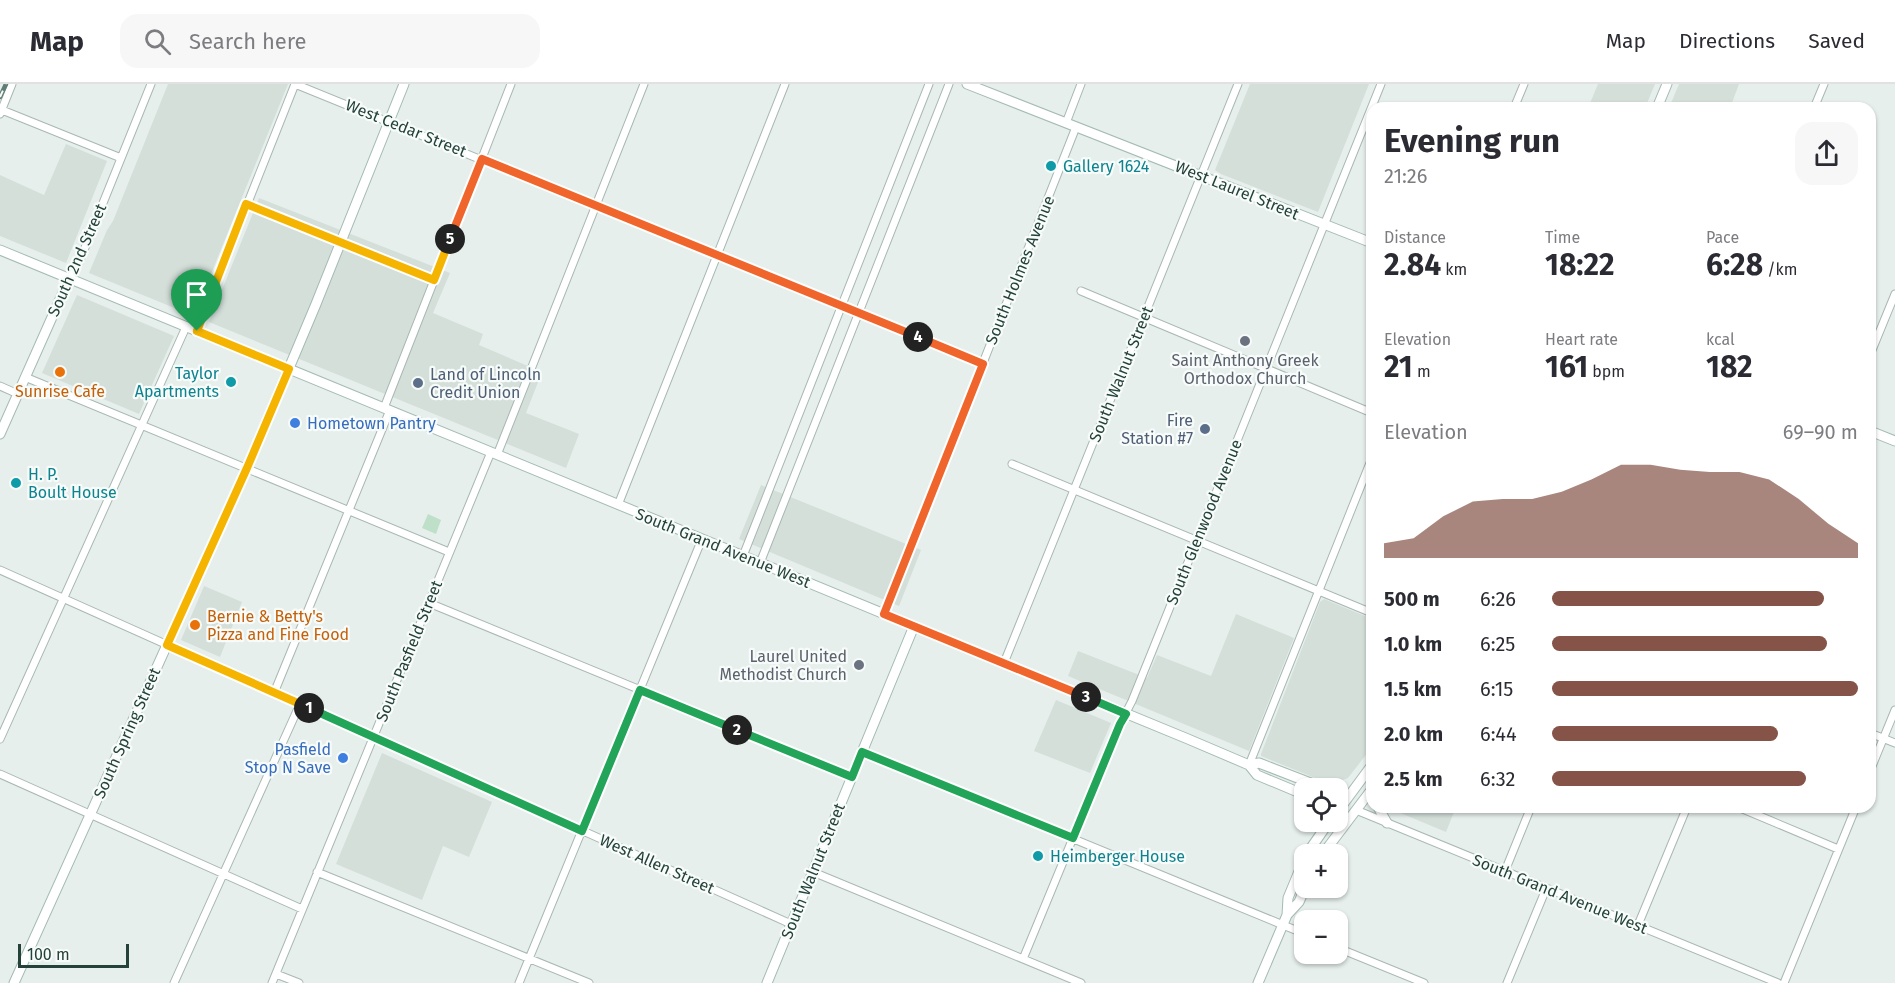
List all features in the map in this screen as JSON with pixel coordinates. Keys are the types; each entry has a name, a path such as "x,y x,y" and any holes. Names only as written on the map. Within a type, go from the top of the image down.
{"main road":[{"name":"South Spring Street","path":"14,983 247,468 404,84"},
{"name":"West Laurel Street","path":"967,84 1366,241"},
{"path":"1660,102 1667,84"},
{"name":"South Grand Avenue West","path":"0,250 1249,765 1257,775 1294,790"},
{"name":"South 2nd Street","path":"0,434 69,279"},
{"path":"1876,433 1895,441"},
{"name":"South Walnut Street","path":"767,983 914,626"},
{"name":"South Grand Avenue West","path":"1249,765 1259,763 1298,778"},
{"path":"1348,793 1366,772"},
{"path":"1330,844 1366,797"},
{"name":"South Grand Avenue West","path":"1348,807 1356,810"},
{"path":"1382,813 1388,823"},
{"path":"1314,844 1322,832"},
{"path":"1285,920 1288,898 1294,884"},
{"path":"1258,983 1285,920 1301,898"}],"street":[{"path":"12,84 1,112 121,158"},
{"name":"South 2nd Street","path":"69,279 76,269 152,84"},
{"path":"197,331 295,84"},
{"name":"West Cedar Street","path":"295,84 983,364"},
{"path":"274,693 349,511 434,280 511,84"},
{"name":"South Pasfield Street","path":"272,983 449,552 494,454 644,84"},
{"path":"618,505 784,84"},
{"path":"743,556 929,84"},
{"path":"760,563 949,84"},
{"path":"1066,123 1081,84"},
{"name":"South Walnut Street","path":"1004,663 1238,84"},
{"name":"South Glenwood Avenue","path":"1374,102 1381,84"},
{"path":"1516,102 1524,84"},
{"path":"1816,102 1824,84"},
{"name":"South Glenwood Avenue","path":"1023,959 1126,714 1366,121"},
{"name":"South Holmes Avenue","path":"884,614 1076,127"},
{"path":"246,204 434,280"},
{"path":"1082,291 1366,410"},
{"path":"1876,340 1895,294"},
{"path":"0,739 186,327"},
{"path":"25,376 449,552"},
{"path":"0,386 18,394"},
{"path":"1012,464 1366,611"},
{"path":"1249,765 1366,473"},
{"path":"519,983 702,539"},
{"name":"West Allen Street","path":"0,570 791,924"},
{"path":"429,603 852,777"},
{"path":"174,983 300,704"},
{"path":"1876,757 1895,710"},
{"path":"1876,735 1895,743"},
{"path":"862,752 1073,838 1285,920 1294,926"},
{"path":"0,774 302,909"},
{"name":"South Grand Avenue West","path":"1356,810 1778,983"},
{"path":"1505,872 1529,813"},
{"path":"1638,926 1685,813"},
{"path":"1752,813 1838,849"},
{"path":"1784,983 1853,813"},
{"path":"317,872 589,983"},
{"path":"813,872 1081,983"},
{"path":"1507,983 1546,888"},
{"path":"1348,952 1424,983"},
{"path":"1750,983 1754,973"},
{"path":"276,974 299,983"}],"shaded area":[{"path":"168,84 288,84 194,316 89,273 113,221"},
{"path":"1250,84 1369,84 1318,212 1215,170"},
{"path":"1598,84 1655,84 1648,102 1590,102"},
{"path":"1679,84 1739,84 1732,102 1672,102"},
{"path":"66,144 107,161 66,263 0,236 0,175 44,195"},
{"path":"259,198 450,273 433,313 483,334 479,345 542,372 526,413 579,434 566,468 209,322"},
{"path":"77,295 174,336 139,414 42,373"},
{"path":"761,485 921,550 899,606 739,539"},
{"path":"204,586 242,602 220,657 181,640"},
{"path":"1324,599 1366,616 1366,755 1348,778 1315,778 1261,756 1320,602"},
{"path":"1236,614 1294,638 1249,751 1068,676 1078,651 1147,678 1157,655 1211,676"},
{"path":"1056,700 1111,723 1090,773 1034,751"},
{"path":"382,753 492,802 469,857 443,846 422,900 336,864"},
{"path":"1400,813 1454,813 1446,832"}],"green space":[{"path":"428,514 441,520 436,534 422,528"}],"railway":[{"path":"0,97 6,84"}],"place":[{"name":"Gallery 1624","path":"1051,166"},
{"name":"Saint Anthony Greek Orthodox Church","path":"1245,341"},
{"name":"Sunrise Cafe","path":"60,372"},
{"name":"Taylor Apartments","path":"231,382"},
{"name":"Land of Lincoln Credit Union","path":"418,383"},
{"name":"Hometown Pantry","path":"295,423"},
{"name":"Fire Station #7","path":"1205,429"},
{"name":"H. P. Boult House","path":"16,483"},
{"name":"Bernie & Betty's Pizza and Fine Food","path":"195,625"},
{"name":"Laurel United Methodist Church","path":"859,665"},
{"name":"Pasfield Stop N Save","path":"343,758"},
{"name":"Heimberger House","path":"1038,856"}],"route":[{"path":"482,159 983,364 884,614 1126,714 1073,838 862,752 852,777 640,690 582,831 167,645 289,369 197,331 246,204 434,280 482,159"}]}
